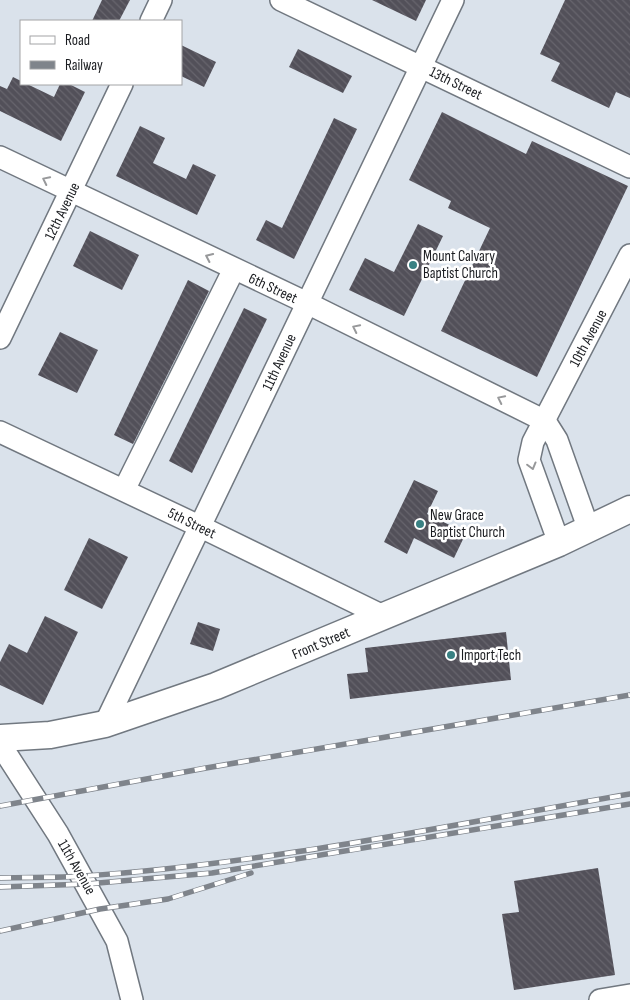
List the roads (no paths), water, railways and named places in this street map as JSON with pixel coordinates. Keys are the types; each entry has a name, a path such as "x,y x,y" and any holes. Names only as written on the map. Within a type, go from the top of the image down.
{"main road":[{"name":"Front Street","path":"0,738 50,735 105,724 216,686 559,544 630,509"}],"street":[{"path":"152,20 161,0"},
{"name":"13th Street","path":"281,0 630,167"},
{"name":"11th Avenue","path":"105,724 453,0"},
{"name":"12th Avenue","path":"0,338 122,85"},
{"name":"6th Street","path":"0,157 307,304 545,421"},
{"name":"10th Avenue","path":"559,544 529,460 533,442 630,255"},
{"path":"124,490 234,269"},
{"path":"545,421 557,440 589,530"},
{"name":"5th Street","path":"0,432 383,616"},
{"name":"11th Avenue","path":"0,744 58,834 112,933 132,1000"},
{"path":"600,1000 630,995"}],"railway":[{"path":"0,806 206,768 630,695"},
{"path":"0,878 83,876 152,870 289,853 630,794"},
{"path":"0,887 87,884 212,873 630,804"},
{"path":"0,931 100,909 168,899 251,873"}],"place":[{"name":"Mount Calvary Baptist Church","path":"413,265"},
{"name":"New Grace Baptist Church","path":"420,524"},
{"name":"Import Tech","path":"451,655"}]}
